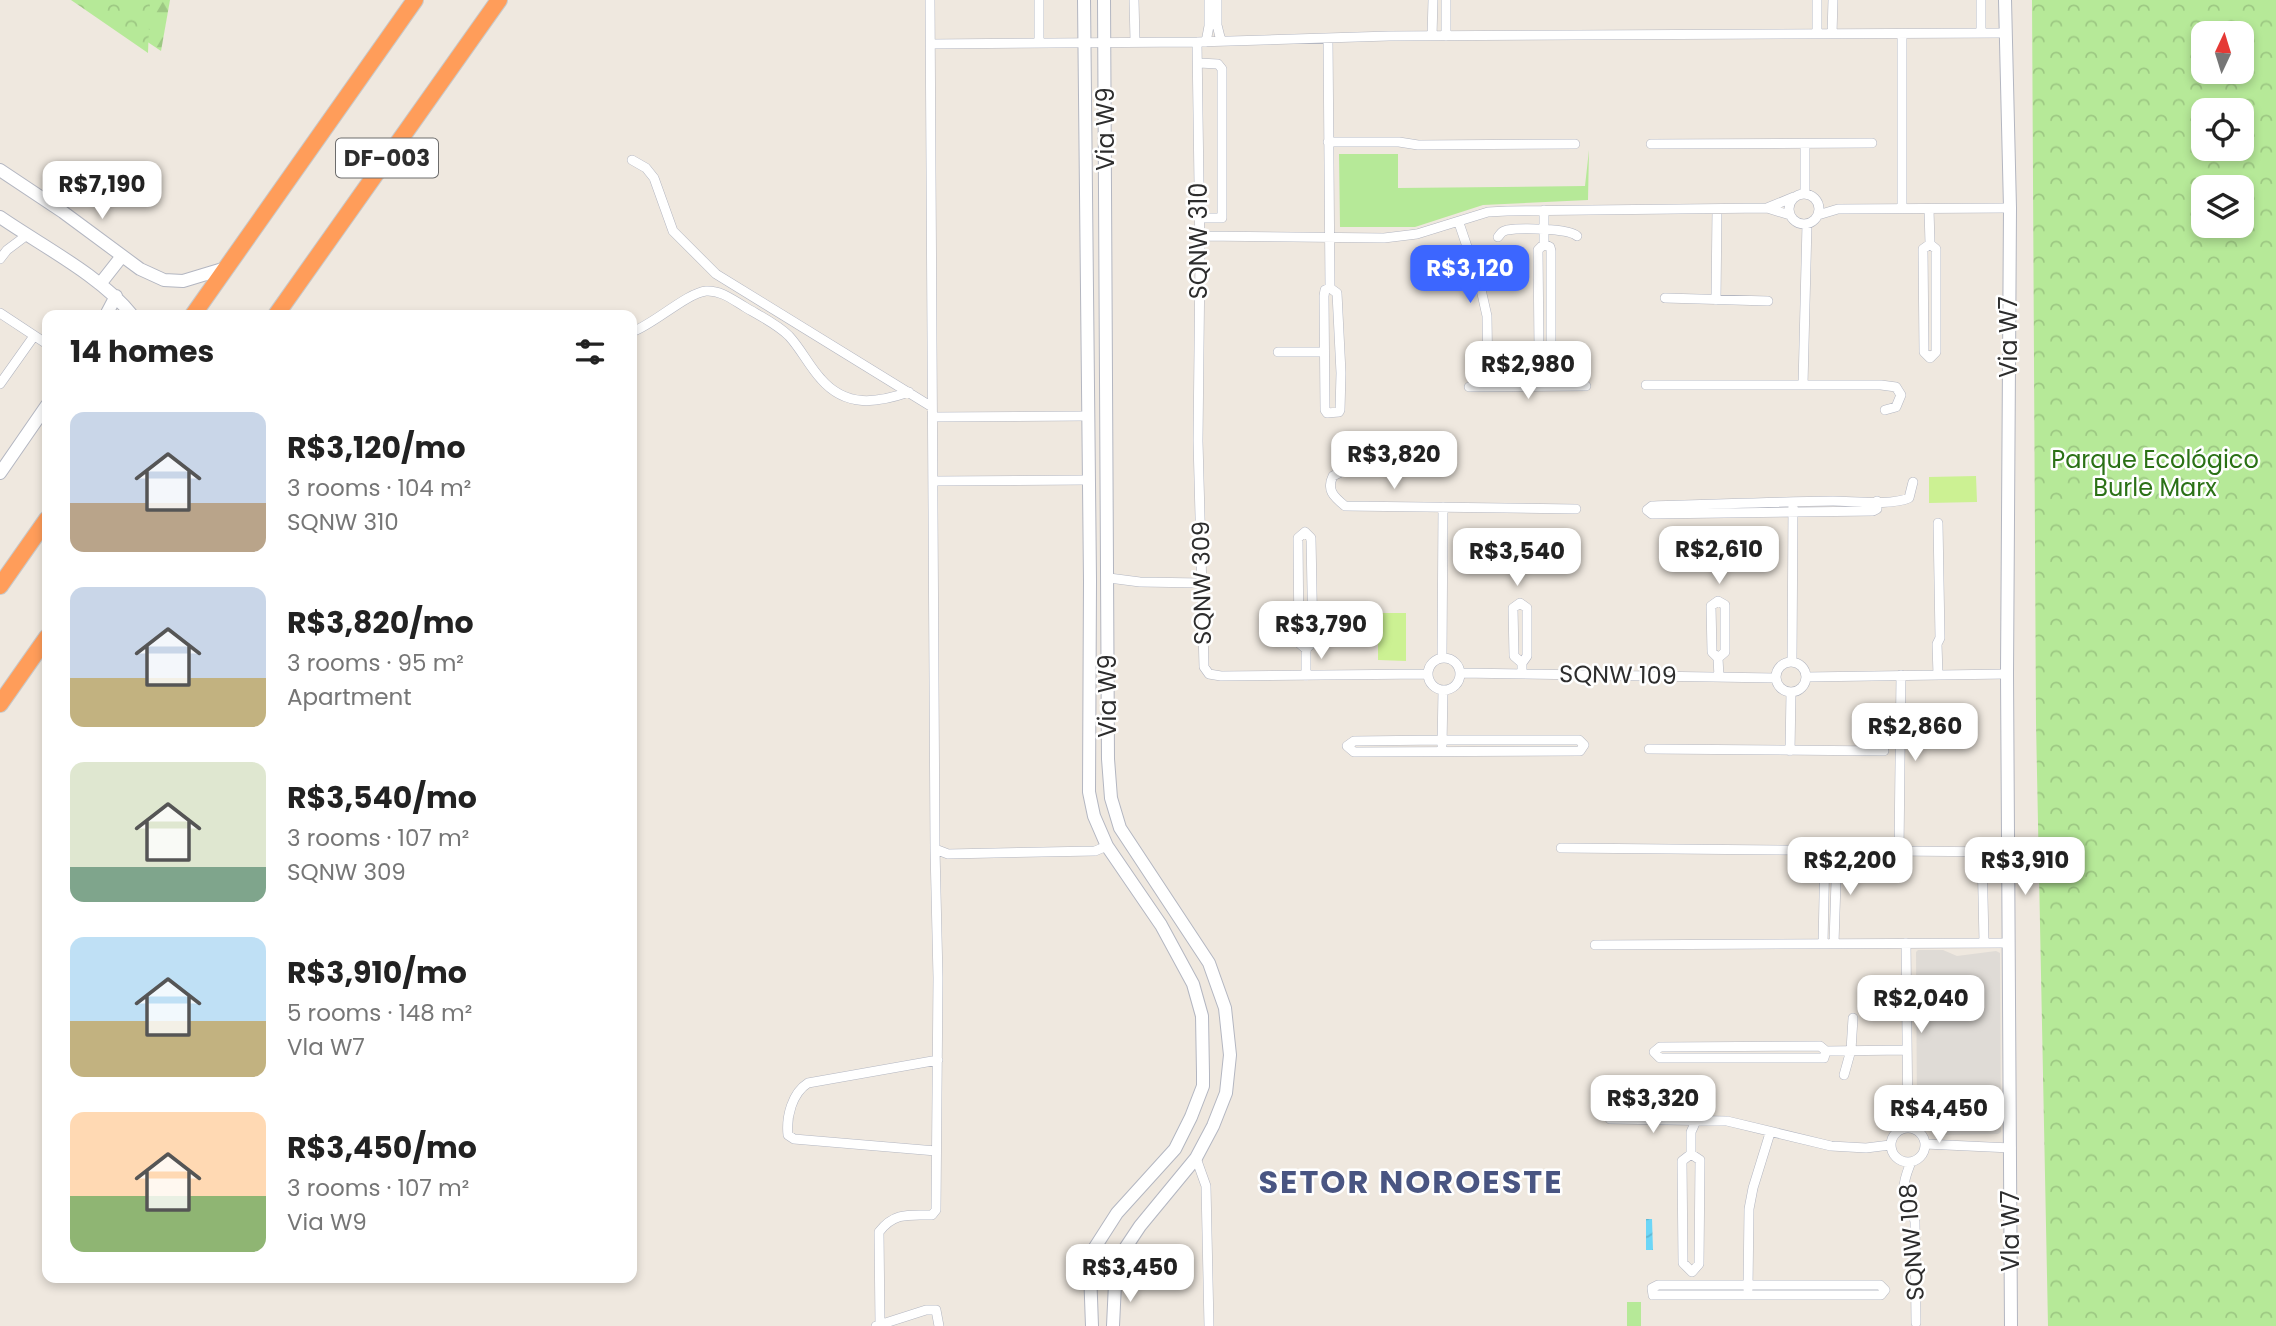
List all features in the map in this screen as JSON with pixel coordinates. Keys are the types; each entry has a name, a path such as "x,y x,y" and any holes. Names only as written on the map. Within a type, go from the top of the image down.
{"highway":[{"name":"DF-003","path":"196,310 415,0"},
{"name":"DF-003","path":"280,310 499,0"},
{"path":"0,586 42,526"},
{"path":"0,704 42,644"}],"street":[{"path":"930,0 938,978 936,1210 932,1215 901,1215 887,1222 879,1232 878,1325 926,1310 936,1310 939,1326"},
{"path":"1039,0 1039,42"},
{"name":"Via W9","path":"1084,0 1090,581 1089,792 1094,816 1107,846 1161,925 1193,984 1202,1016 1203,1073 1203,1086 1175,1149 1117,1213 1092,1252 1092,1326"},
{"name":"Via W9","path":"1104,0 1108,759 1111,799 1120,828 1209,963 1225,1007 1230,1055 1226,1093 1196,1158 1139,1226 1116,1262 1114,1326"},
{"path":"1134,0 1135,41"},
{"name":"SQNW 310","path":"1198,441 1199,63 1201,42 1209,26 1209,0"},
{"path":"1217,0 1217,25 1221,41"},
{"path":"1432,36 1433,0"},
{"path":"1446,36 1447,0"},
{"path":"1817,0 1817,33"},
{"path":"1832,0 1832,34"},
{"path":"1980,33 1981,0"},
{"name":"Via W7","path":"2005,0 2010,208 2007,674"},
{"path":"931,44 1201,42 1432,36 2006,33"},
{"path":"1902,34 1902,208"},
{"path":"1328,38 1330,288"},
{"path":"1199,63 1218,64 1222,69 1222,218 1199,218"},
{"path":"1328,142 1399,142 1418,145 1575,144"},
{"path":"1651,144 1872,143"},
{"path":"1790,215 1789,205 1800,195 1805,144"},
{"path":"632,160 654,178 673,231 716,274 909,392 933,412 1087,416"},
{"path":"0,170 140,269 164,280 183,281 226,268"},
{"path":"1199,236 1384,238 1417,234 1488,212 1767,208 1800,195 1838,209"},
{"path":"1816,199 1819,206 1818,215"},
{"path":"1767,208 1790,215 1797,223 1807,224 1818,215 1838,209 2010,208"},
{"path":"1929,209 1930,244 1936,249 1936,352 1930,358 1924,352 1923,249 1930,244"},
{"path":"1544,210 1544,244 1538,250 1539,348 1544,353 1551,347 1551,251 1550,247 1544,244"},
{"path":"1716,300 1717,210"},
{"path":"0,217 100,284 116,296 127,310"},
{"path":"1459,223 1477,273 1487,316 1488,387"},
{"path":"1803,385 1807,224"},
{"path":"1498,237 1507,230 1568,231 1577,236"},
{"path":"0,259 27,235"},
{"path":"100,284 122,256"},
{"path":"1330,288 1337,293 1341,373 1339,412 1328,413 1325,410 1324,296 1325,290 1330,288"},
{"path":"637,330 654,322 696,293 722,293 777,326 790,337 822,381 843,397 869,402 909,392"},
{"path":"109,310 116,296"},
{"path":"1665,298 1768,301"},
{"path":"0,313 42,341"},
{"path":"0,384 34,336"},
{"path":"1278,352 1324,352"},
{"path":"1646,385 1896,387 1901,395 1896,407 1885,410"},
{"path":"1469,387 1586,386"},
{"path":"0,473 42,412"},
{"name":"SQNW 309","path":"1198,441 1204,667 1209,674 1427,674"},
{"path":"1343,471 1333,476 1330,488 1333,497 1345,506 1576,509"},
{"path":"934,481 1088,480"},
{"path":"1793,506 1652,514 1647,510 1653,506 1793,506 1872,511 1877,509 1877,501 1902,501 1909,498 1913,482"},
{"path":"1792,662 1793,506"},
{"path":"1442,657 1443,507"},
{"path":"1938,523 1938,675"},
{"path":"1306,649 1299,643 1298,538 1305,532 1311,538 1312,612 1312,642 1306,649 1306,676"},
{"path":"1090,581 1109,578 1140,582 1201,583"},
{"path":"1718,658 1725,652 1725,605 1718,601 1712,606 1712,652 1718,658 1719,677"},
{"path":"1522,663 1514,656 1513,608 1520,603 1527,608 1527,656 1522,663 1522,673"},
{"path":"1442,657 1456,663 1460,673 1455,685 1443,690 1433,686 1427,674 1431,663 1442,657"},
{"path":"1792,662 1804,668 1806,677 1800,689 1791,692 1778,686 1775,678 1780,666 1792,662"},
{"name":"SQNW 109","path":"1460,673 1775,678"},
{"path":"1806,677 2007,674"},
{"name":"Vla W7","path":"2007,674 2011,1326"},
{"path":"1899,851 1901,675"},
{"path":"1442,751 1443,690"},
{"path":"1790,751 1791,692"},
{"path":"1442,740 1579,740 1584,745 1580,751 1442,751 1354,751 1348,746 1354,741 1442,740"},
{"path":"1649,748 1884,751"},
{"path":"935,849 956,854 1081,852 1095,851 1107,846"},
{"path":"1560,848 2009,852"},
{"path":"1823,944 1825,850"},
{"path":"1834,943 1837,851"},
{"path":"1983,852 1984,942"},
{"path":"1906,943 1908,1128"},
{"path":"1595,945 2008,943"},
{"path":"1844,1075 1851,1050 1853,1018"},
{"path":"1826,1051 1824,1058 1660,1058 1654,1052 1660,1047 1820,1046 1826,1051 1907,1050"},
{"path":"936,1151 794,1139 788,1136 787,1129 795,1095 808,1083 937,1060"},
{"path":"1610,1119 1738,1123 1830,1146 1866,1148 1891,1145"},
{"path":"1692,1154 1692,1132 1696,1121"},
{"path":"1908,1128 1920,1134 1925,1144 1923,1152 1911,1162 1897,1158 1891,1145 1896,1132 1908,1128"},
{"path":"1748,1297 1749,1209 1770,1133"},
{"path":"1925,1144 2011,1148"},
{"path":"1692,1154 1700,1160 1699,1264 1692,1272 1683,1264 1682,1161 1692,1154"},
{"path":"1196,1158 1206,1186 1209,1326"},
{"name":"SQNW 108","path":"1911,1162 1903,1186 1915,1222 1916,1323"},
{"path":"1658,1285 1880,1285 1885,1290 1881,1295 1748,1297 1658,1297 1653,1296 1651,1291 1658,1285"}],"green space":[{"path":"71,0 150,0 148,53"},
{"path":"85,0 170,0 161,51"},
{"name":"Parque Ecológico Burle Marx","path":"2032,0 2276,0 2276,1326 2048,1326 2036,723"},
{"path":"1589,150 1588,200 1483,205 1415,227 1340,227 1339,154 1398,154 1398,188 1585,186"},
{"path":"1976,476 1977,502 1929,503 1929,477"},
{"path":"1378,613 1406,613 1406,661 1378,660"},
{"path":"1627,1302 1641,1302 1641,1326 1627,1326"}],"shaded area":[{"path":"1918,950 1943,950 1957,956 1996,951 2000,953 2001,1132 1998,1134 1937,1135 1917,1117"}],"water":[{"path":"1646,1219 1652,1219 1653,1250 1646,1250"}],"district":[{"name":"SETOR NOROESTE","path":"1411,1182"}]}
